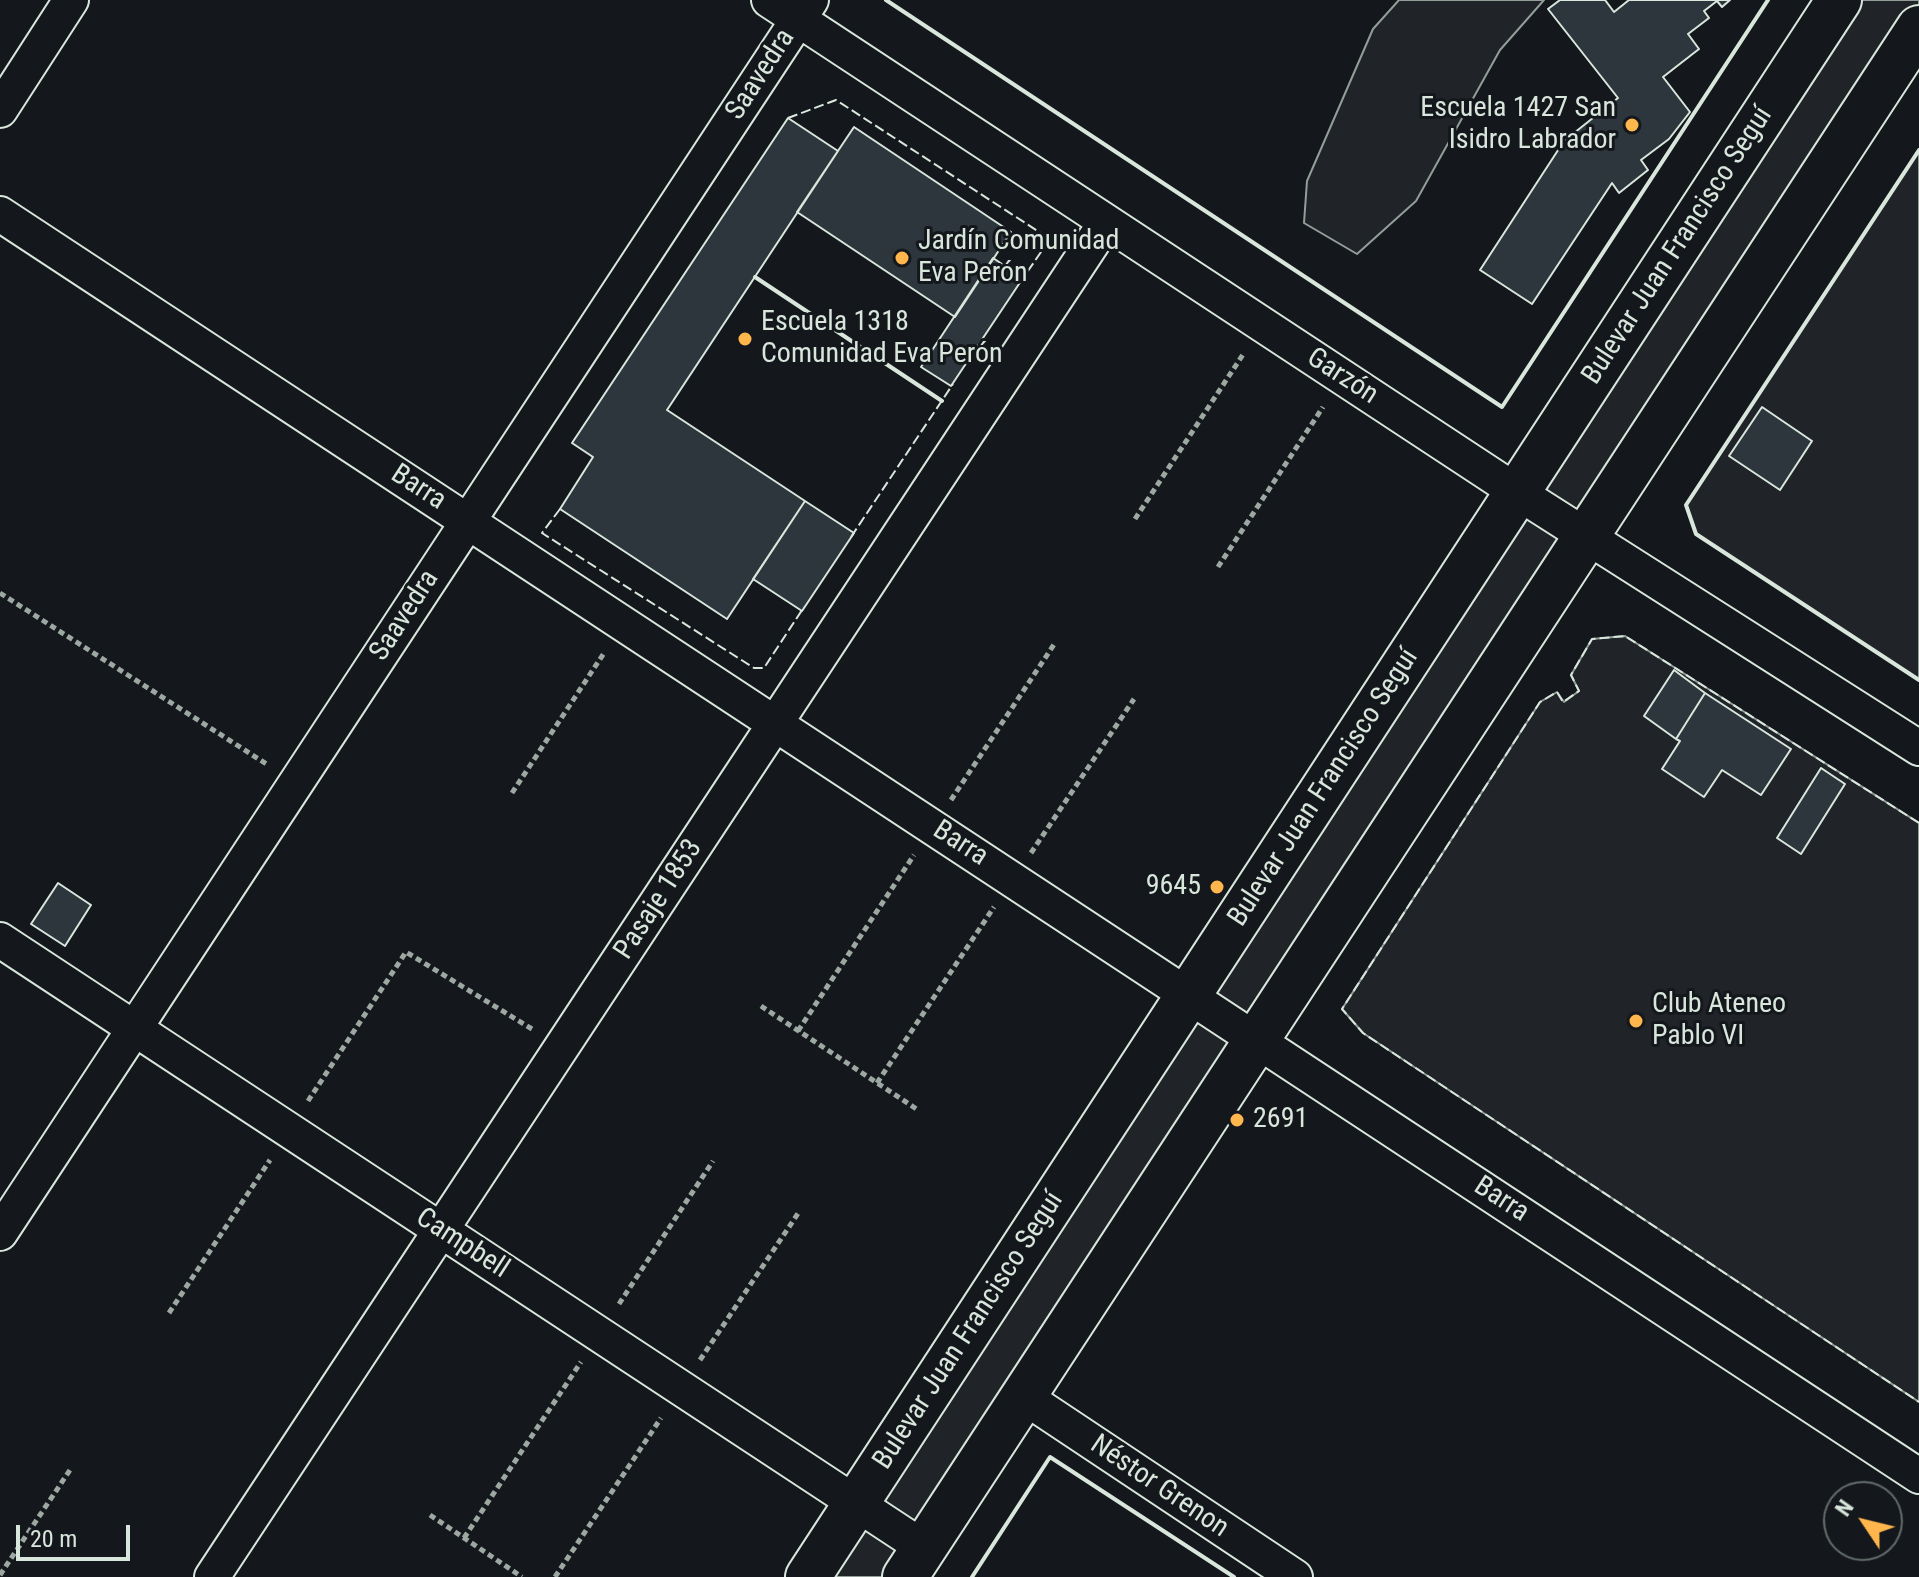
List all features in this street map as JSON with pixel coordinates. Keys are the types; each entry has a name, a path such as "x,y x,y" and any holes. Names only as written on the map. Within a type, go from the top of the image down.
{"main road":[{"name":"Bulevar Juan Francisco Seguí","path":"808,1577 1839,0"},
{"path":"914,1562 1919,28"}],"street":[{"path":"0,110 71,0"},
{"name":"Garzón","path":"769,0 804,10 1106,222 1517,492 1919,748"},
{"name":"Saavedra","path":"0,1233 804,10"},
{"name":"Barra","path":"0,214 1919,1476"},
{"name":"Pasaje 1853","path":"212,1577 1106,222"},
{"name":"Campbell","path":"0,940 856,1504 914,1562"},
{"name":"Néstor Grenon","path":"1023,1396 1295,1577"}],"path":[{"path":"1135,519 1263,325"},
{"path":"1218,567 1342,377"},
{"path":"0,593 295,783"},
{"path":"512,793 624,623"},
{"path":"406,952 562,1047"},
{"path":"761,1006 918,1110"},
{"path":"0,1575 72,1467"},
{"path":"430,1515 522,1577"}],"shaded area":[{"path":"1399,0 1544,0 1500,50 1416,201 1357,254 1304,223 1307,181 1373,29"},
{"path":"1839,0 1919,0 1919,28 905,1577 808,1577"},
{"path":"1919,150 1919,680 1696,534 1686,505"},
{"name":"Club Ateneo Pablo VI","path":"1625,636 1919,823 1919,1402 1363,1033 1342,1009 1540,702 1557,692 1564,702 1579,691 1571,675 1592,639"}],"building":[{"path":"1560,0 1605,0 1614,12 1629,0 1730,0 1722,7 1717,1 1704,11 1709,18 1688,34 1699,49 1663,77 1690,112 1669,139 1641,160 1648,170 1619,193 1612,183 1532,304 1480,270 1564,141 1618,98 1548,9"},
{"path":"788,118 838,151 667,410 805,501 727,619 560,509 593,457 572,443"},
{"path":"854,127 1011,232 955,317 797,212"},
{"path":"993,258 1023,278 951,386 921,367"},
{"path":"1762,407 1812,441 1780,490 1729,456"},
{"path":"805,501 854,533 802,611 753,579"},
{"path":"1674,670 1705,693 1676,739 1644,716"},
{"path":"1705,693 1791,749 1761,795 1722,770 1704,797 1662,769 1680,741 1676,739"},
{"path":"1821,768 1845,784 1801,854 1777,838"},
{"path":"58,883 91,905 65,946 31,924"}],"fence":[{"path":"788,118 836,100 1050,239 1021,281"},
{"path":"851,537 953,384"},
{"path":"560,509 542,533 754,668 764,668 804,607"},
{"path":"1919,823 1625,636 1592,639 1571,675 1579,691 1563,702 1557,692 1540,702 1342,1009 1363,1033 1919,1402"}],"wall":[{"path":"886,0 1502,407 1768,0"},
{"path":"1919,150 1686,505 1696,534 1919,680"},
{"path":"755,277 942,401"},
{"path":"972,1577 1050,1457 1234,1577"}],"place":[{"name":"Escuela 1427 San Isidro Labrador","path":"1632,125"},
{"name":"Jardín Comunidad Eva Perón","path":"902,258"},
{"name":"Escuela 1318 Comunidad Eva Perón","path":"745,339"},
{"name":"9645","path":"1217,887"},
{"name":"Club Ateneo Pablo VI","path":"1636,1021"},
{"name":"2691","path":"1237,1120"}]}
